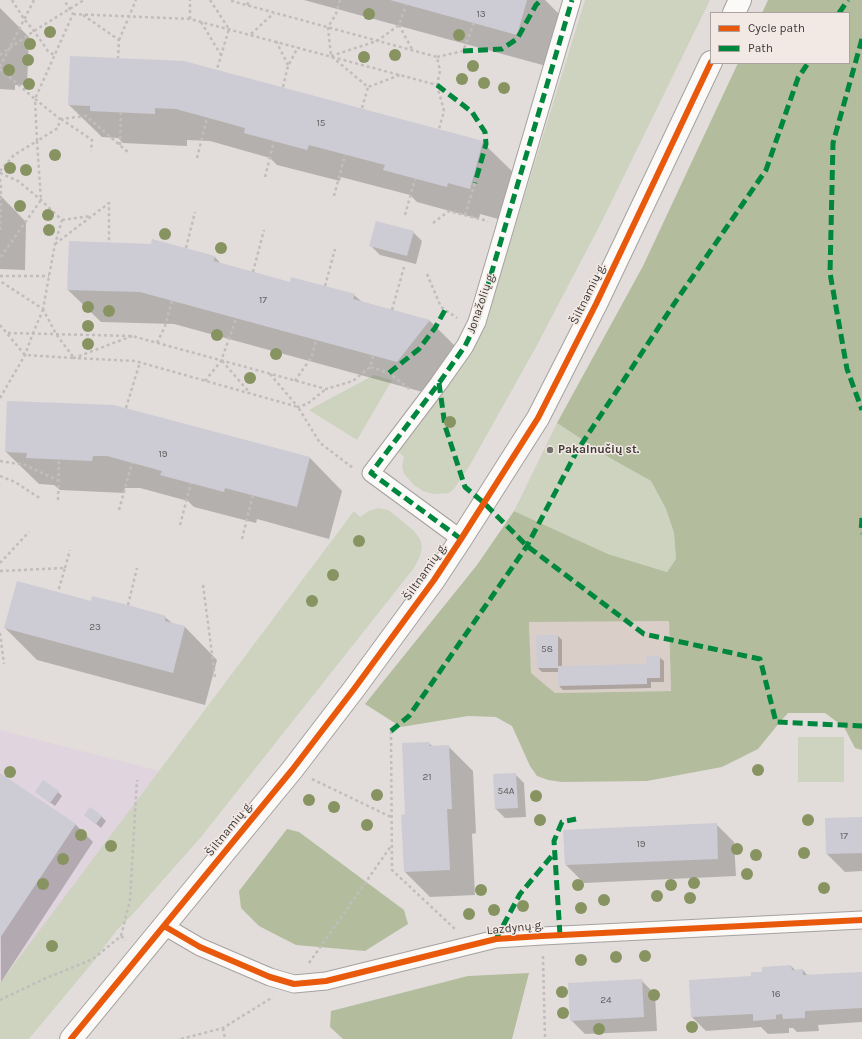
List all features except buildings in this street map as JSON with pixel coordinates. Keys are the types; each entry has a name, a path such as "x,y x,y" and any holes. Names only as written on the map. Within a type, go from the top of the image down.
{"street":[{"name":"Jonažolių g.","path":"461,539 371,473 465,346 477,322 572,0"},
{"path":"734,12 740,0"},
{"name":"Šiltnamių g.","path":"71,1039 292,770 359,683 434,580 461,539 538,418 596,304 710,64"},
{"name":"Lazdynų g.","path":"164,926 200,947 270,977 294,984 326,981 496,939 862,920"}],"path":[{"path":"12,0 48,51 54,55"},
{"path":"34,0 8,49 0,68 60,119 92,140 91,151"},
{"path":"64,0 73,14 190,19 437,84"},
{"path":"0,55 34,31 84,0"},
{"path":"118,58 119,40 136,0"},
{"path":"190,0 190,19"},
{"path":"210,0 229,29"},
{"path":"228,0 437,57 463,52 474,23"},
{"path":"247,5 250,0"},
{"path":"340,0 336,14 328,27 331,56 368,86"},
{"path":"331,56 377,41 399,25 406,5"},
{"path":"251,35 274,13"},
{"path":"0,258 41,200 35,99 73,14"},
{"path":"82,15 119,40"},
{"path":"201,22 221,55"},
{"path":"399,25 413,50"},
{"path":"217,69 229,29"},
{"path":"276,41 288,66"},
{"path":"283,87 288,66 298,47"},
{"path":"437,57 440,71 437,84 444,111 439,129"},
{"path":"368,86 401,75"},
{"path":"362,108 368,86"},
{"path":"120,112 120,145"},
{"path":"60,119 86,116 129,153"},
{"path":"197,158 207,118"},
{"path":"60,119 58,128 14,155 0,172 18,181 62,220"},
{"path":"265,177 274,141"},
{"path":"334,196 345,155"},
{"path":"0,179 0,232"},
{"path":"405,215 415,179"},
{"path":"465,215 475,183"},
{"path":"55,244 109,203 109,243"},
{"path":"433,223 449,211 506,226"},
{"path":"186,248 195,212"},
{"path":"62,220 92,216"},
{"path":"0,398 25,355 32,333 43,309 55,244 62,220"},
{"path":"253,272 264,230"},
{"path":"325,286 335,249"},
{"path":"392,310 404,268"},
{"path":"427,274 441,307 473,331"},
{"path":"0,276 49,276"},
{"path":"0,281 43,309 56,334 74,358"},
{"path":"157,343 165,326 172,301"},
{"path":"205,381 222,361 236,318"},
{"path":"0,325 25,355 135,361 298,407 307,404 326,389 353,381 370,367 372,356"},
{"path":"8,333 132,336 326,389"},
{"path":"74,358 132,336"},
{"path":"295,381 312,356 316,340"},
{"path":"222,361 250,393"},
{"path":"126,408 140,362"},
{"path":"370,367 390,373 425,401"},
{"path":"269,374 298,407 320,443 355,469"},
{"path":"58,500 60,459"},
{"path":"0,461 25,465 59,481"},
{"path":"119,510 132,463"},
{"path":"0,476 15,482 41,499"},
{"path":"180,525 191,483"},
{"path":"242,538 253,495"},
{"path":"0,562 29,532"},
{"path":"58,592 70,550"},
{"path":"0,571 64,568"},
{"path":"128,605 137,568"},
{"path":"203,585 215,677"},
{"path":"0,633 4,664"},
{"path":"391,731 392,870 473,945"},
{"path":"292,770 391,817"},
{"path":"0,1000 93,958 121,936 130,900 137,780"},
{"path":"181,1039 223,1028 294,984 392,846"},
{"path":"121,936 141,954"},
{"path":"542,936 545,1039"},
{"path":"223,1028 225,1039"}],"shaded area":[{"path":"529,621 669,621 671,691 555,693 531,673"},
{"path":"0,730 160,771 0,983"}],"green space":[{"path":"585,0 710,0 600,225 536,347 470,465 454,489 449,493 433,494 423,491 414,485 404,474 402,467 404,457 398,451 462,366 487,317"},
{"path":"768,0 862,0 862,750 855,748 844,727 825,713 788,713 758,749 722,767 647,781 562,782 548,780 537,776 530,766 512,726 496,717 468,716 401,727 365,704 477,565 514,511 608,554 667,572 676,559 674,533 666,509 651,481 610,458 557,423 643,266 738,64 850,64 850,12 762,12","holes":["669,621 671,691 555,693 531,673 529,622"]},
{"path":"374,375 392,380 357,440 309,410"},
{"path":"557,423 610,458 651,481 666,509 674,533 676,559 667,572 608,554 514,511"},
{"path":"378,508 388,510 414,531 420,539 422,547 420,556 414,568 201,837 116,931 93,962 29,1039 0,1039 0,983 354,511 360,517 369,511"},
{"path":"798,737 844,737 844,782 798,782"},
{"path":"287,829 299,832 404,910 408,924 365,951 296,945 259,926 241,908 239,891"},
{"path":"529,973 512,1039 343,1039 330,1027 331,1011 468,976"}],"marked path":[{"path":"463,51 502,49 517,39 536,5 541,0"},
{"path":"461,539 371,473 465,346 477,322 572,0"},
{"path":"840,12 848,0"},
{"path":"862,39 833,143 830,273 847,369 862,410"},
{"path":"391,731 409,716 527,546 577,451 678,298 766,170 798,78 807,64"},
{"path":"437,85 472,112 485,132 486,144 475,183"},
{"path":"389,373 419,349 435,328 445,310"},
{"path":"439,383 445,426 465,487 484,503 527,546 644,634 760,659 776,722 862,726"},
{"path":"862,518 862,533"},
{"path":"560,935 554,841 562,822 576,819"},
{"path":"496,939 520,894 555,852"}],"cycle path":[{"path":"71,1039 292,770 434,580 461,539 538,418 596,304 710,64"},
{"path":"164,926 200,947 270,977 294,984 326,981 496,939 862,920"}],"place":[{"name":"Pakalnučių st.","path":"550,450"}]}
